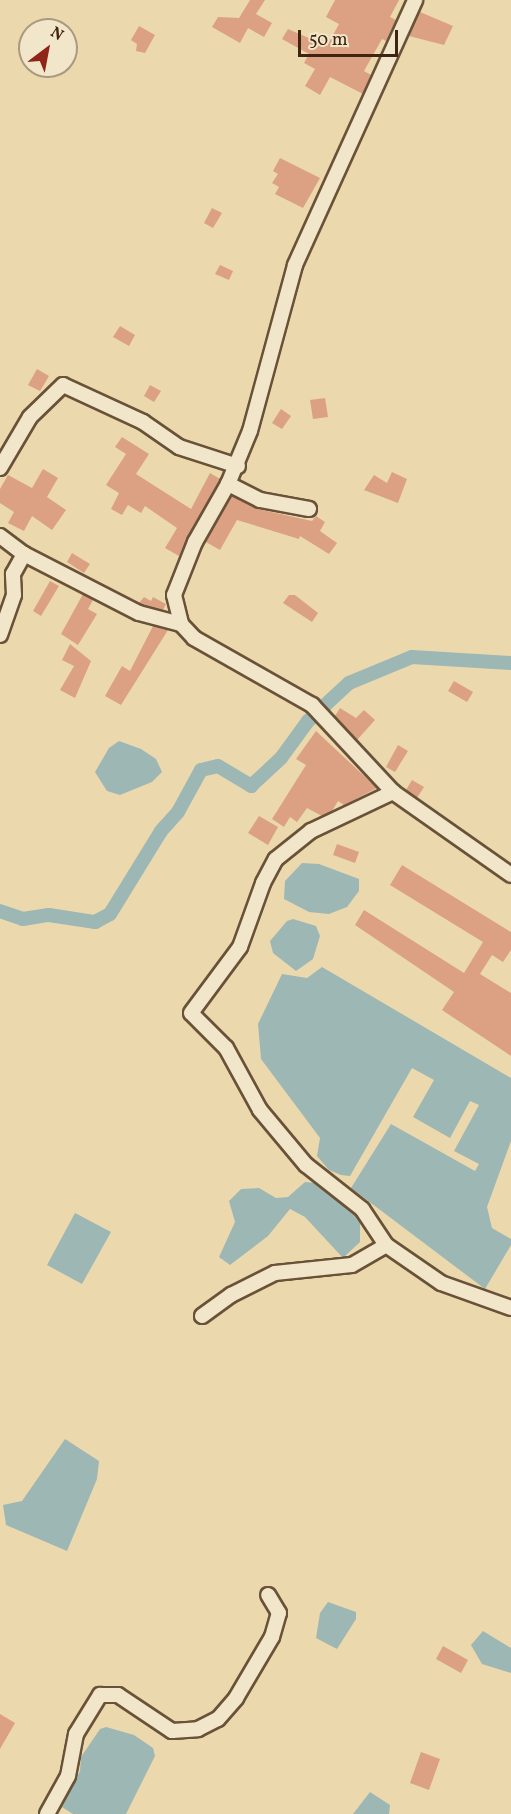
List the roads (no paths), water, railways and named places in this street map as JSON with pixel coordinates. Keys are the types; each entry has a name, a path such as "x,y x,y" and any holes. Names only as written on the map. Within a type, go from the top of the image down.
{"street":[{"path":"416,0 295,265 238,466 195,542 174,595 181,624 194,638 312,705 325,716 393,792 511,875"},
{"path":"0,468 30,417 63,385 143,422 179,447 238,466"},
{"path":"228,484 260,500 309,509"},
{"path":"0,536 24,554 139,613 181,624"},
{"path":"0,635 14,595 13,574 24,554"},
{"path":"393,792 311,831 276,860 263,883 240,947 191,1013 226,1048 261,1110 306,1165 362,1209 386,1245 441,1283 511,1308"},
{"path":"202,1316 231,1295 275,1273 352,1265 386,1245"},
{"path":"47,1814 68,1776 76,1734 100,1695 118,1695 172,1731 207,1726 224,1713 272,1637 279,1613 268,1595"}],"water":[{"path":"119,741 141,749 156,759 162,772 152,782 120,795 107,791 95,772 109,748"},
{"path":"302,863 319,864 359,879 359,891 347,907 329,914 309,912 284,899 285,881"},
{"path":"293,919 316,926 320,936 313,959 296,971 273,953 270,941 287,921"},
{"path":"322,967 511,1078 511,1141 487,1207 492,1228 511,1239 511,1245 485,1289 351,1188 391,1124 475,1171 479,1164 454,1151 479,1105 470,1101 450,1138 413,1117 434,1080 412,1068 350,1176 341,1175 329,1170 317,1156 320,1138 261,1059 258,1024 282,974 307,978"},
{"path":"305,1182 315,1183 347,1206 360,1221 360,1242 343,1258 305,1217 290,1209 268,1236 230,1265 219,1257 235,1222 229,1201 241,1189 259,1188 276,1198 288,1197"},
{"path":"75,1213 111,1232 82,1284 47,1265"},
{"path":"65,1439 99,1461 97,1479 67,1551 6,1525 3,1505 22,1501"},
{"path":"328,1602 356,1612 356,1619 337,1649 316,1638 320,1613"},
{"path":"483,1631 511,1648 511,1673 482,1664 471,1645"},
{"path":"106,1727 134,1735 153,1748 155,1756 126,1814 73,1814 62,1807 80,1771 81,1757 100,1729"},
{"path":"370,1792 390,1805 389,1814 353,1814"}],"waterway":[{"path":"0,911 23,919 49,915 95,922 110,914 161,831 178,812 201,770 218,766 251,786 281,758 308,721 349,683 412,657 511,663"}]}
